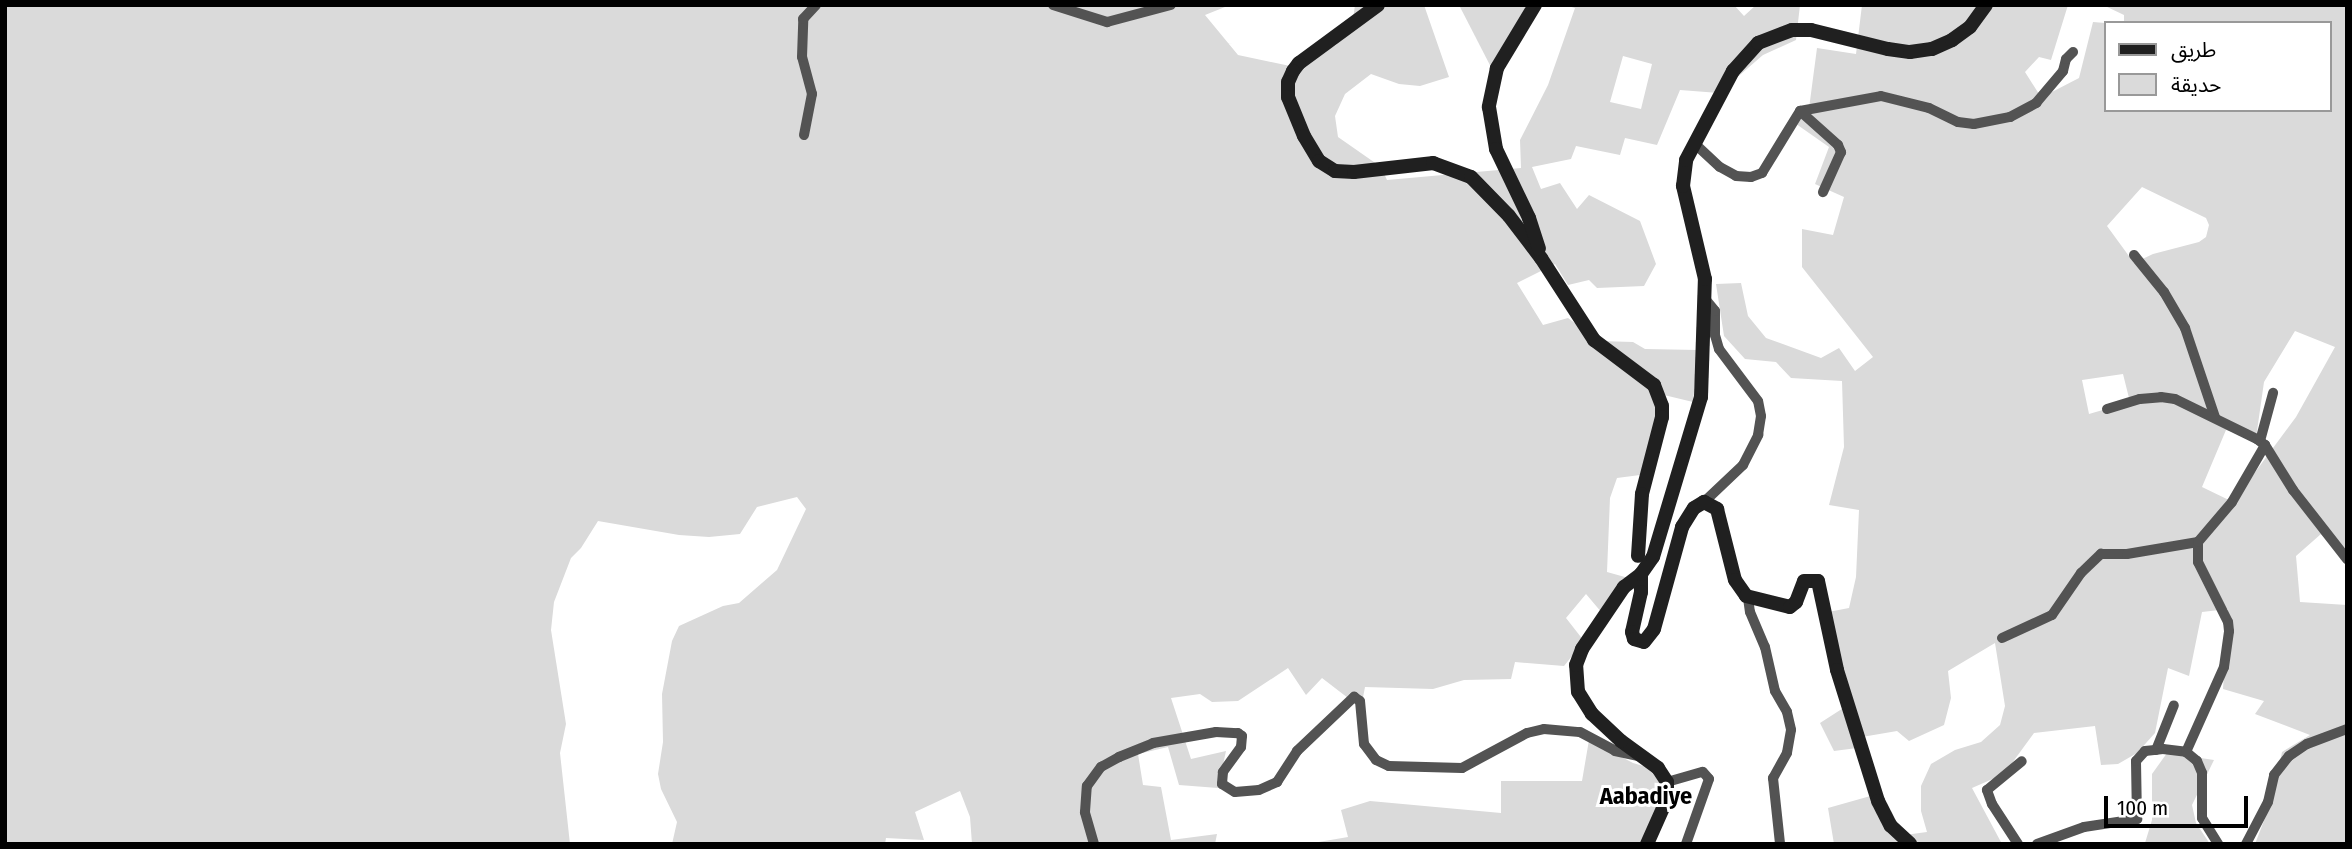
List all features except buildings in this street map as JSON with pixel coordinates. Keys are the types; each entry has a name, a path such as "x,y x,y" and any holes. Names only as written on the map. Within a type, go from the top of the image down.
{"street":[{"path":"804,135 812,94 802,57 803,19 816,5"},
{"path":"1053,5 1107,22 1171,5"},
{"path":"1378,5 1299,63 1288,82 1288,97 1313,154 1326,167 1345,173 1419,163 1459,170 1482,186 1541,258 1585,330 1594,340 1647,377 1659,395 1662,417 1642,494 1637,576 1641,592 1632,632 1634,639 1644,642 1654,629 1682,527 1694,508 1704,502 1748,457 1758,435 1758,401 1719,349 1714,335 1715,311 1706,300"},
{"path":"1535,5 1497,68 1489,107 1496,149 1529,218 1541,258"},
{"path":"1647,844 1667,799 1667,782 1658,768 1592,714 1578,692 1576,665 1582,649 1653,557 1701,397 1706,300 1699,244 1683,186 1686,160 1744,55 1774,34 1811,30 1888,49 1910,52 1932,49 1952,40 1970,27 1986,5"},
{"path":"1694,143 1720,167 1736,176 1751,177 1762,173 1800,111 1881,96 1929,108 1958,122 1975,124 2010,117 2036,103 2063,71 2066,60 2073,52"},
{"path":"1800,111 1838,145 1839,160 1823,192"},
{"path":"2134,255 2164,292 2185,328 2215,418"},
{"path":"2002,638 2052,615 2081,573 2101,554 2127,554 2198,542 2232,502 2263,443 2273,393"},
{"path":"2107,409 2140,399 2175,399 2263,443 2293,490 2347,559"},
{"path":"1704,502 1717,509 1735,580 1748,598 1750,612 1765,647 1775,691 1787,712 1791,730 1787,753 1773,778 1780,844"},
{"path":"1638,556 1663,517"},
{"path":"2186,752 2224,667 2229,631 2228,622 2198,562 2198,542"},
{"path":"1748,598 1790,607 1797,601 1804,581 1812,579 1820,584 1837,670 1878,801 1891,826 1910,844"},
{"path":"1094,844 1086,812 1087,786 1101,767 1153,743 1175,738 1238,733 1242,736 1241,747 1223,772 1222,784 1235,792 1259,790 1276,782 1297,751 1354,697 1360,701 1360,727 1367,750 1376,760 1390,766 1462,768 1527,733 1544,729 1580,732 1615,751 1644,757"},
{"path":"2156,750 2174,705"},
{"path":"2246,844 2268,802 2274,775 2289,756 2306,744 2347,729"},
{"path":"2037,844 2084,827 2137,818 2136,761 2145,751 2156,750 2186,752 2197,761 2202,773 2202,818 2218,844"},
{"path":"2018,844 1992,804 1987,790 2022,761"},
{"path":"1667,782 1703,772 1709,779 1686,844"}],"green space":[{"path":"5,5 1230,5 1205,15 1238,55 1295,67 1336,45 1353,19 1355,5 1424,5 1449,77 1420,86 1399,84 1371,74 1345,94 1335,116 1338,137 1381,167 1387,180 1521,168 1520,140 1548,85 1575,8 1564,5 1734,5 1744,16 1756,5 1800,5 1796,40 1763,55 1719,93 1680,90 1657,145 1625,138 1620,155 1576,146 1571,159 1532,167 1541,189 1560,183 1577,209 1589,195 1640,221 1656,264 1644,286 1597,288 1589,280 1568,285 1555,264 1517,283 1543,325 1568,318 1599,341 1633,342 1645,349 1698,350 1693,402 1664,395 1640,475 1617,478 1610,498 1607,572 1632,579 1608,620 1586,594 1566,618 1584,641 1564,666 1515,662 1511,679 1464,680 1433,689 1365,687 1361,708 1322,678 1306,695 1288,668 1238,701 1212,702 1200,694 1171,698 1191,759 1226,751 1218,788 1179,785 1168,747 1138,754 1143,785 1161,787 1171,840 1217,834 1215,844 972,844 970,817 960,791 915,812 924,840 886,838 885,844 672,844 677,822 661,789 658,774 663,742 662,694 672,641 679,626 723,606 739,603 777,570 806,509 797,497 757,507 740,534 709,537 679,535 598,521 581,548 571,558 554,602 551,630 566,724 560,753 570,844 5,844","holes":["1623,56 1652,64 1641,109 1610,102"]},
{"path":"1459,5 1534,5 1494,73"},
{"path":"1862,5 2068,5 2051,60 2039,57 2025,72 2039,94 2050,93 2079,78 2093,22 2104,23 2104,112 2331,112 2331,21 2124,21 2124,15 2103,5 2347,5 2347,561 2321,534 2296,556 2300,602 2347,605 2347,844 2255,844 2272,800 2282,752 2310,735 2255,714 2264,701 2223,689 2228,609 2202,612 2189,676 2168,668 2155,733 2137,753 2118,764 2101,765 2095,726 2034,733 2004,774 1972,788 2002,844 1834,844 1828,808 1874,795 1897,836 1927,832 1921,811 1921,786 1931,764 1955,750 1981,742 2000,725 2005,706 1995,643 1948,671 1951,698 1944,725 1909,741 1897,731 1856,738 1857,748 1834,751 1820,723 1848,705 1823,613 1849,608 1856,577 1859,510 1829,505 1844,447 1842,381 1791,378 1776,362 1745,359 1724,336 1716,284 1741,283 1748,316 1766,338 1821,358 1839,348 1855,371 1873,357 1802,267 1802,229 1833,235 1844,197 1815,184 1829,147 1789,119 1808,116 1817,48 1856,54","holes":["2142,187 2206,218 2209,225 2206,237 2199,242 2153,254 2134,263 2107,226","2295,331 2335,347 2296,417 2233,502 2202,487 2226,430 2256,438 2264,382","2123,374 2130,402 2089,414 2082,380"]},
{"path":"1589,740 1633,763 1650,768 1665,786 1646,844 1307,844 1348,837 1341,810 1370,801 1501,813 1501,781 1582,781"},
{"path":"2167,753 2214,760 2192,805 2196,823 2210,844 2145,843 2152,820 2152,774"}],"district":[{"name":"Aabadiye","path":"1646,797"}]}
